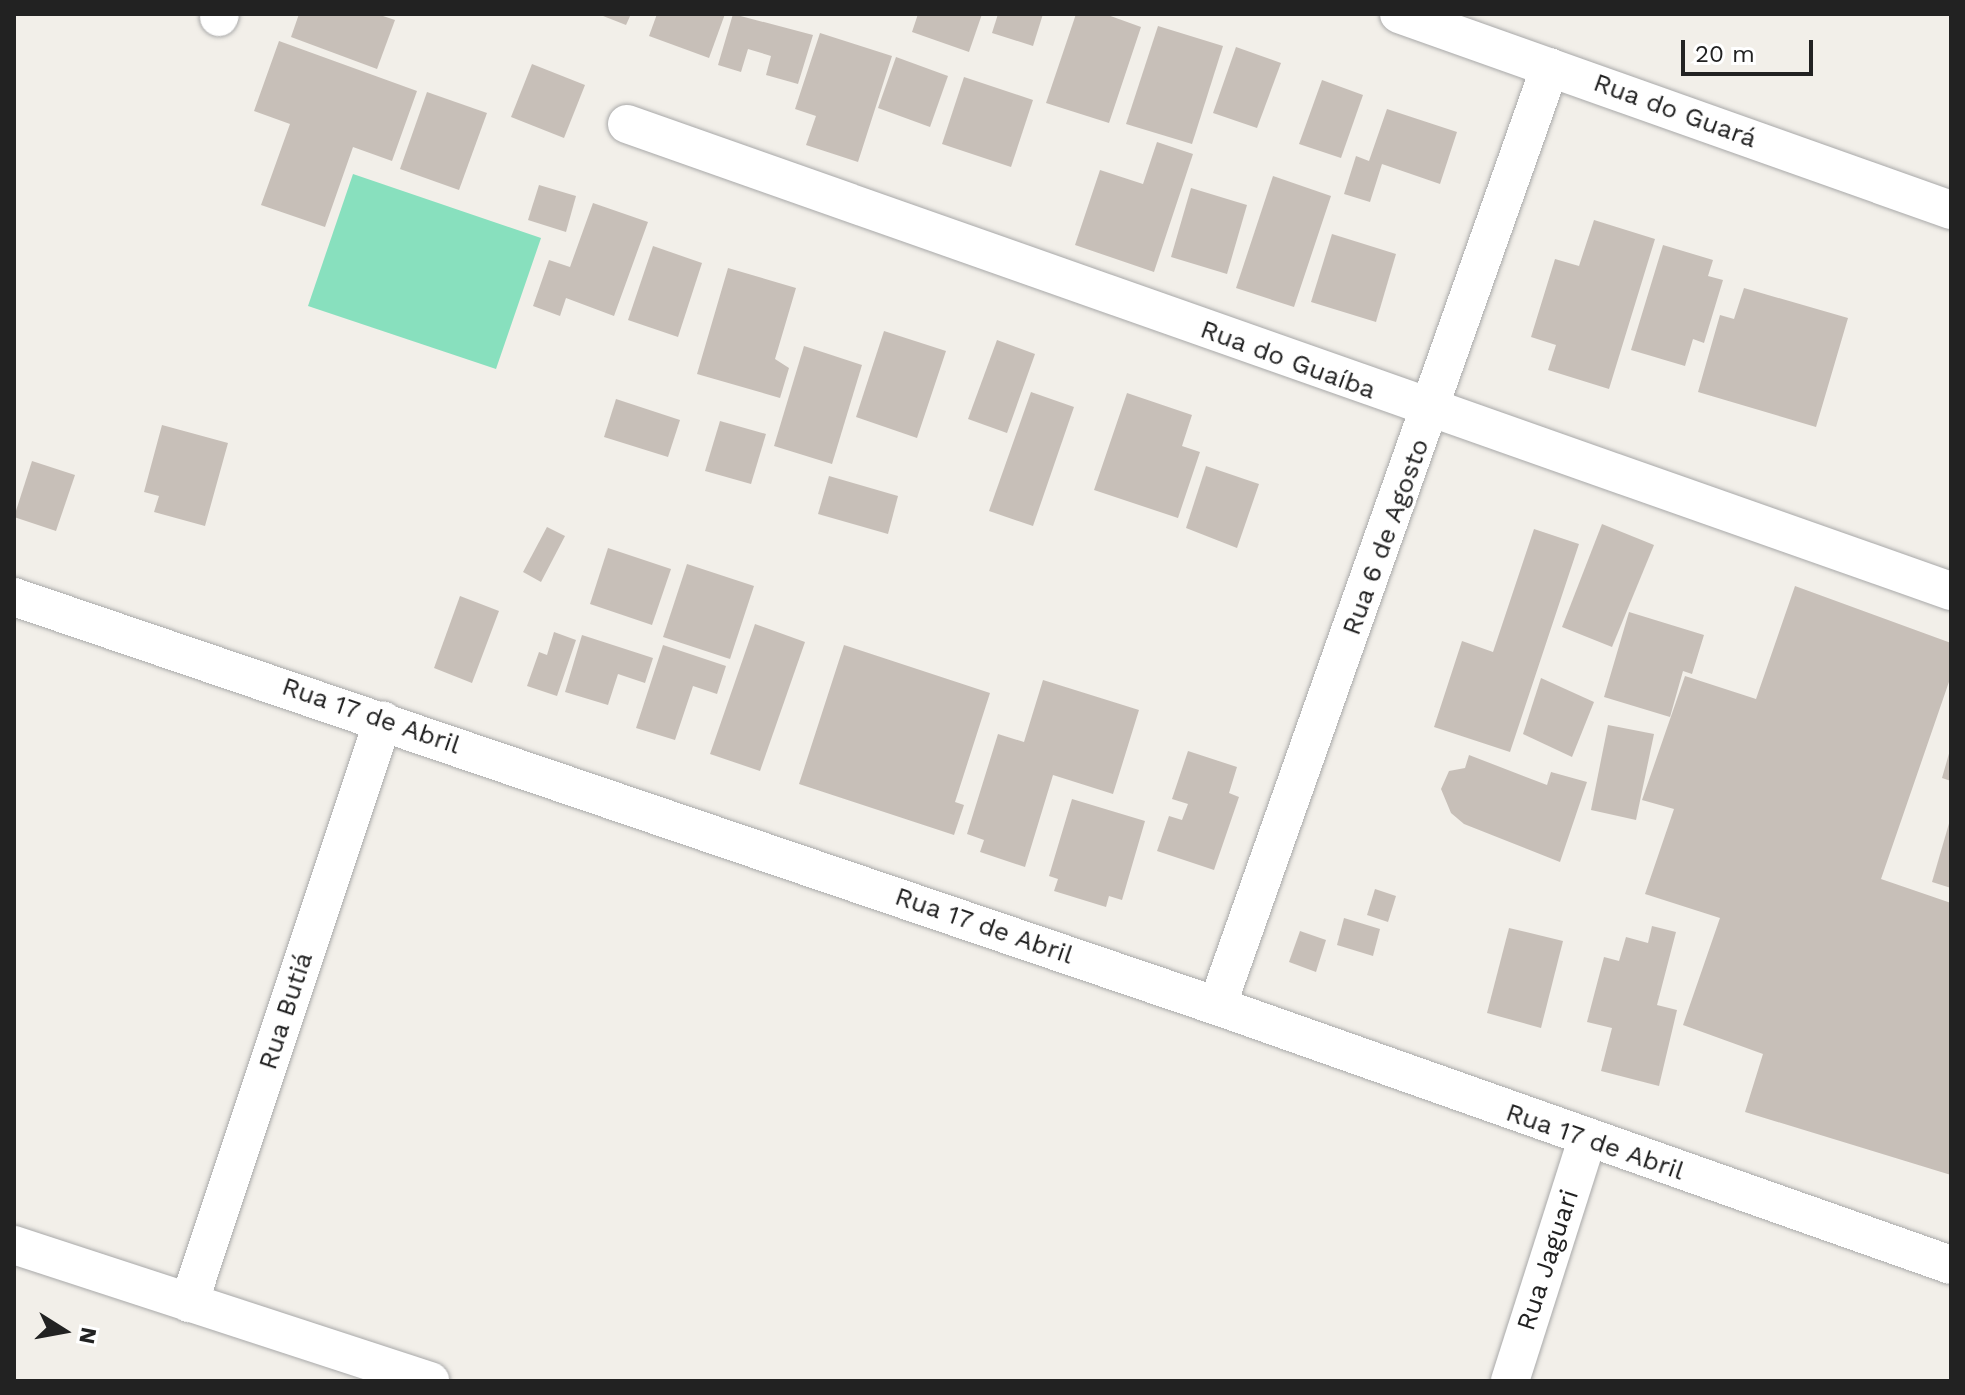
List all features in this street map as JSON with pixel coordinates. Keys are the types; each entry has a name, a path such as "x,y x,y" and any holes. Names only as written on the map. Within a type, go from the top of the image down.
{"street":[{"name":"Rua do Guará","path":"1399,14 1951,210"},
{"name":"Rua 6 de Agosto","path":"1217,1006 1431,411 1550,67"},
{"name":"Rua do Guaíba","path":"627,124 1431,411 1951,591"},
{"name":"Rua 17 de Abril","path":"14,597 1217,1006 1587,1140 1951,1265"},
{"name":"Rua Butiá","path":"189,1303 383,720"},
{"name":"Rua Jaguari","path":"1510,1381 1587,1140"},
{"path":"14,1245 430,1381"}],"green space":[{"path":"353,174 541,238 496,369 308,306"}],"building":[{"path":"299,14 377,14 395,20 377,69 291,37"},
{"path":"598,14 631,14 626,25"},
{"path":"657,14 725,14 709,58 649,36"},
{"path":"733,14 813,35 798,84 766,75 771,56 748,49 741,72 718,65"},
{"path":"918,14 982,14 969,52 912,32"},
{"path":"998,14 1043,14 1033,46 992,33"},
{"path":"1076,14 1105,14 1141,27 1109,123 1046,103"},
{"path":"1158,26 1223,46 1192,144 1126,124"},
{"path":"820,33 892,56 858,162 806,145 816,116 795,109"},
{"path":"279,41 417,91 392,161 353,147 325,227 261,205 290,124 254,111"},
{"path":"1236,47 1281,63 1257,128 1213,113"},
{"path":"896,57 948,76 930,127 878,108"},
{"path":"532,64 585,85 564,138 511,117"},
{"path":"964,77 1033,100 1011,167 942,144"},
{"path":"1322,80 1363,95 1341,158 1299,144"},
{"path":"427,92 487,113 459,190 400,169"},
{"path":"1387,109 1457,132 1440,184 1382,164 1370,202 1344,194 1356,156 1369,161"},
{"path":"1157,142 1193,154 1154,272 1075,245 1100,170 1143,184"},
{"path":"1273,176 1331,196 1294,307 1236,288"},
{"path":"539,185 576,196 566,232 528,220"},
{"path":"1191,188 1247,205 1227,274 1171,257"},
{"path":"593,203 648,222 614,316 566,298 560,316 533,306 549,260 570,267"},
{"path":"1594,220 1655,239 1609,389 1548,370 1556,345 1531,337 1555,259 1579,266"},
{"path":"1332,234 1396,254 1376,322 1311,302"},
{"path":"1663,245 1713,260 1708,276 1723,280 1704,343 1693,339 1685,366 1631,350"},
{"path":"653,246 702,263 678,337 628,320"},
{"path":"728,268 796,288 775,359 789,368 780,398 697,374"},
{"path":"1744,288 1848,318 1816,427 1698,392 1720,315 1734,319"},
{"path":"884,331 946,351 917,438 856,417"},
{"path":"997,340 1035,354 1007,433 968,419"},
{"path":"804,346 862,365 832,464 774,446"},
{"path":"1031,392 1074,407 1033,526 989,511"},
{"path":"1127,393 1192,415 1182,446 1200,452 1178,518 1094,490"},
{"path":"616,399 680,420 668,457 604,437"},
{"path":"720,421 766,434 751,484 705,471"},
{"path":"162,425 228,443 205,526 154,512 159,496 144,492"},
{"path":"32,461 75,475 56,531 14,517"},
{"path":"1206,466 1259,484 1237,548 1186,528"},
{"path":"829,476 898,496 888,534 818,514"},
{"path":"1602,524 1654,545 1612,647 1562,627"},
{"path":"547,527 565,536 541,582 523,572"},
{"path":"1534,529 1579,544 1510,752 1434,727 1462,641 1493,652"},
{"path":"608,548 671,569 652,625 590,604"},
{"path":"687,564 754,586 730,659 663,637"},
{"path":"1795,586 1951,643 1951,676 1881,879 1951,903 1951,1175 1745,1112 1763,1054 1683,1025 1720,918 1645,894 1674,809 1642,800 1685,676 1756,699"},
{"path":"460,596 499,611 472,683 434,668"},
{"path":"1629,612 1704,635 1692,674 1683,671 1670,717 1604,697"},
{"path":"755,624 805,642 760,771 710,754"},
{"path":"554,632 576,640 557,696 527,686 539,652 547,655"},
{"path":"582,635 653,658 645,683 618,674 608,705 565,692"},
{"path":"663,645 726,666 717,694 693,686 675,740 636,728"},
{"path":"844,645 990,693 955,802 964,805 954,835 799,784"},
{"path":"1541,678 1594,702 1572,757 1523,734"},
{"path":"1043,680 1139,710 1113,794 1053,775 1025,867 980,852 984,840 967,834 998,734 1024,742"},
{"path":"1608,725 1654,734 1636,820 1591,810"},
{"path":"1951,750 1951,781 1942,778"},
{"path":"1188,751 1237,767 1229,793 1239,797 1214,870 1157,851 1169,816 1182,820 1188,804 1172,799"},
{"path":"1469,755 1547,785 1551,772 1587,782 1560,862 1464,824 1451,813 1441,789 1449,771 1465,768"},
{"path":"1072,799 1145,821 1122,900 1109,896 1106,907 1054,891 1058,879 1049,876"},
{"path":"1951,820 1951,888 1932,882"},
{"path":"1375,889 1396,896 1388,922 1367,915"},
{"path":"1344,918 1380,929 1373,956 1337,945"},
{"path":"1652,926 1676,932 1657,1005 1677,1010 1659,1086 1601,1071 1612,1028 1587,1022 1604,957 1619,961 1626,937 1648,943"},
{"path":"1509,928 1563,941 1541,1028 1487,1013"},
{"path":"1300,931 1326,940 1316,972 1289,962"}]}
